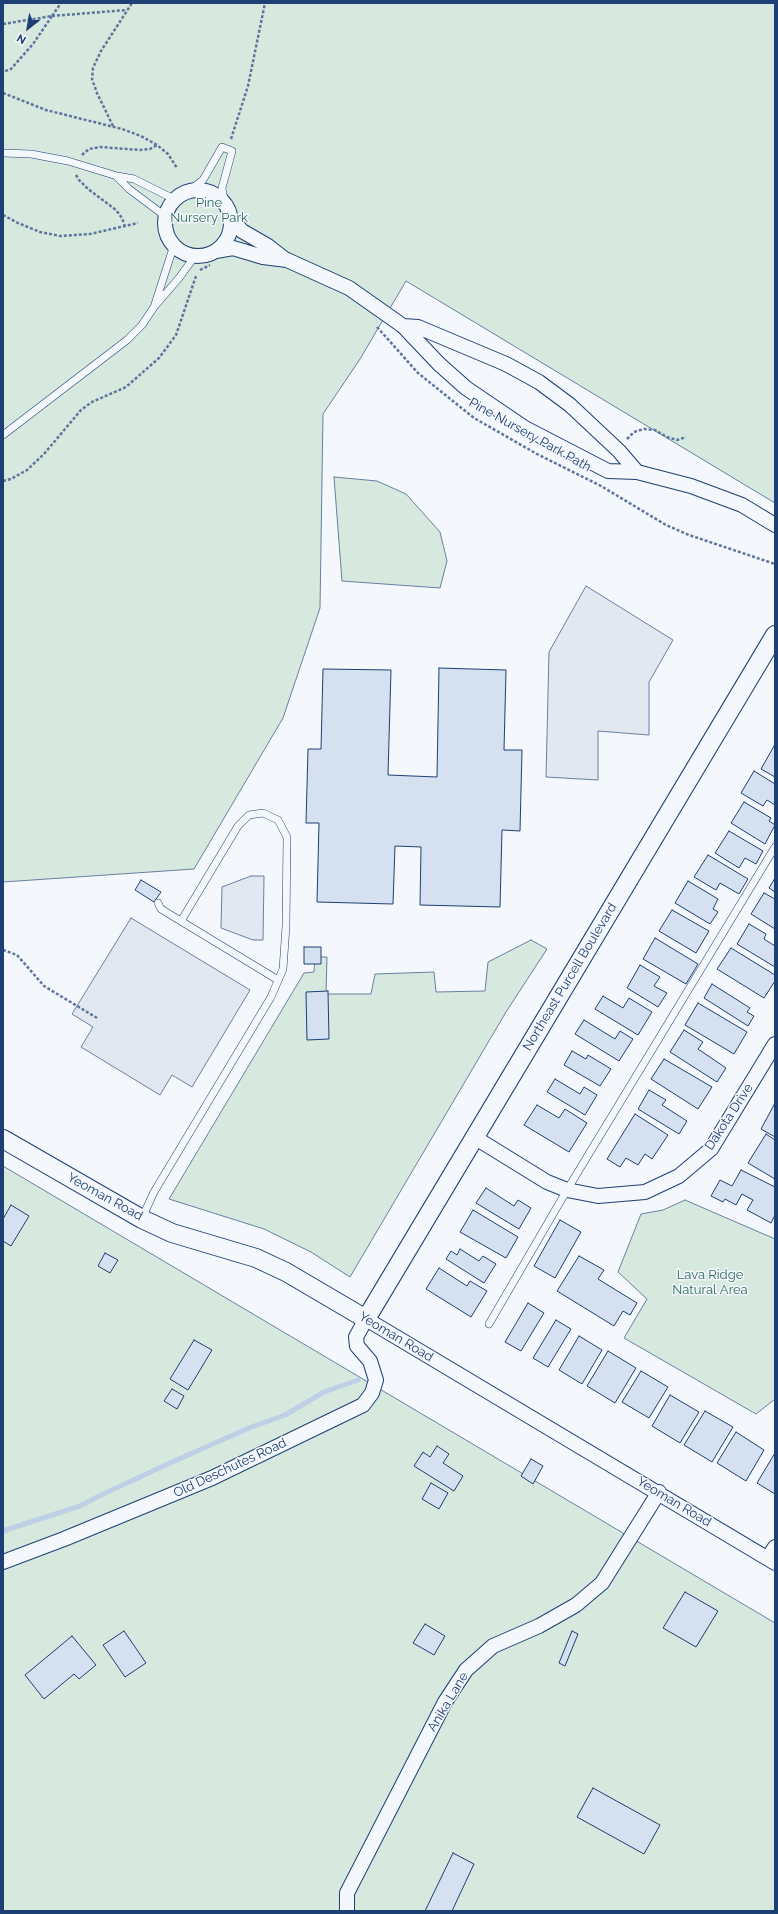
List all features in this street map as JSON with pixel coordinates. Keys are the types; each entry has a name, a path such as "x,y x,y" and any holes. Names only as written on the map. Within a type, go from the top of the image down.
{"street":[{"path":"214,258 208,255 195,256 185,253 174,245 167,236 164,226 165,216 174,199 190,190 208,191 224,202 231,218 242,231 268,246 286,260 349,288 403,326 439,364 466,388 525,428 608,471 637,472 691,486 742,505 775,525"},
{"path":"214,258 229,236 231,218"},
{"path":"214,258 233,248 262,257 286,260"},
{"path":"403,326 418,327 506,364 538,382 570,405 619,451 637,472"},
{"name":"Northeast Purcell Boulevard","path":"366,1319 775,634"},
{"name":"Dakota Drive","path":"474,1137 546,1182 568,1190 598,1196 618,1196 645,1192 679,1176 711,1149 775,1044"},
{"name":"Yeoman Road","path":"3,1139 142,1219 172,1233 256,1258 286,1272 659,1492 773,1556"},
{"name":"Old Deschutes Road","path":"3,1562 64,1539 212,1478 363,1405 372,1393 376,1380 370,1361 357,1346 356,1337 366,1319"},
{"name":"Anika Lane","path":"347,1911 347,1893 445,1702 466,1670 493,1646 539,1626 576,1605 602,1583 659,1492"}],"lane":[{"path":"190,190 203,180 222,147 232,151 222,188 224,202"},
{"path":"3,153 31,154 68,161 116,176 134,179 174,199"},
{"path":"116,176 130,189 165,216"},
{"path":"154,307 174,245"},
{"path":"3,435 127,340 142,325 154,307 179,278 195,256"},
{"path":"142,1219 154,1192 271,997 283,969 286,926 288,837 278,820 263,812 249,815 238,826 181,921"},
{"path":"489,1324 775,847"},
{"path":"158,903 161,909 278,980"}],"path":[{"path":"3,72 11,68 33,44 61,3"},
{"path":"113,126 92,79 93,68 101,51 132,3"},
{"path":"227,149 248,86 266,3"},
{"path":"3,24 52,16 127,10"},
{"path":"3,93 46,110 113,126 141,136 157,145 168,154 177,168"},
{"path":"3,215 40,232 60,236 102,232 138,223"},
{"path":"3,481 12,479 27,470 44,454 81,410 92,402 126,387 159,358 176,335 197,274 214,258"},
{"name":"Pine Nursery Park Path","path":"375,326 418,372 474,418 537,454 600,486 666,525 689,536 775,564"},
{"path":"624,444 634,432 644,428 655,430 667,437 677,440 686,437"},
{"path":"3,950 18,955 44,986 96,1018"}],"green space":[{"name":"Pine Nursery Park","path":"3,3 775,3 775,503 406,281 360,359 323,414 320,608 283,718 194,869 3,882"},
{"path":"334,477 377,481 406,494 440,532 447,561 440,588 342,581"},
{"path":"531,940 547,949 506,1012 350,1277 311,1252 264,1229 169,1199 304,973 314,972 315,957 327,957 326,994 371,994 375,974 434,972 436,992 485,991 488,962"},
{"path":"3,1166 775,1623 775,1911 3,1911"},
{"name":"Lava Ridge Natural Area","path":"685,1200 775,1239 775,1399 756,1414 624,1338 647,1299 618,1272 641,1214 663,1210"}],"shaded area":[{"path":"586,586 673,640 649,682 649,735 598,731 598,780 546,777 549,652"},
{"path":"251,876 264,876 263,940 253,940 221,928 222,887"},
{"path":"131,918 250,990 192,1087 172,1075 160,1095 81,1047 93,1027 72,1014"}],"building":[{"path":"439,668 506,670 504,750 522,750 520,831 502,830 500,907 420,905 421,847 395,846 393,904 317,902 319,823 306,823 308,749 321,749 323,669 391,670 388,775 437,777"},
{"path":"774,746 775,747 775,777 761,769"},
{"path":"754,771 775,784 775,805 767,800 763,806 741,793"},
{"path":"744,802 771,818 769,821 775,825 765,844 731,823"},
{"path":"729,831 763,851 756,864 745,858 739,868 715,853"},
{"path":"708,855 748,879 739,894 720,883 716,890 694,877"},
{"path":"775,878 775,892 769,888"},
{"path":"141,880 161,892 154,902 135,890"},
{"path":"688,881 718,899 713,909 718,912 710,924 675,903"},
{"path":"764,893 775,899 775,929 751,914"},
{"path":"672,910 709,931 696,953 659,931"},
{"path":"749,924 766,934 764,939 775,946 775,967 737,944"},
{"path":"655,938 698,964 686,984 643,959"},
{"path":"304,947 321,947 321,964 304,964"},
{"path":"731,948 775,975 775,981 764,998 717,969"},
{"path":"640,965 660,977 654,986 667,993 658,1007 627,988"},
{"path":"712,984 750,1008 747,1012 754,1016 748,1026 704,998"},
{"path":"328,991 329,1039 307,1040 306,992"},
{"path":"603,996 623,1008 629,998 652,1012 638,1035 595,1009"},
{"path":"698,1003 747,1032 734,1054 685,1025"},
{"path":"584,1020 615,1039 620,1031 633,1039 619,1061 575,1034"},
{"path":"684,1030 703,1042 698,1049 726,1068 717,1082 670,1052"},
{"path":"572,1051 586,1059 588,1055 611,1069 600,1086 564,1065"},
{"path":"664,1059 712,1087 698,1109 651,1079"},
{"path":"555,1079 580,1094 584,1087 597,1095 585,1115 547,1092"},
{"path":"649,1090 666,1100 662,1105 687,1121 679,1134 638,1109"},
{"path":"537,1105 559,1118 565,1109 587,1123 569,1152 524,1125"},
{"path":"774,1105 775,1106 775,1137 761,1129"},
{"path":"635,1114 668,1135 652,1159 645,1154 638,1165 626,1158 620,1167 607,1159"},
{"path":"766,1134 775,1140 775,1179 748,1163"},
{"path":"741,1170 775,1187 775,1215 771,1223 747,1210 753,1200 742,1194 736,1205 725,1199 723,1202 711,1196 720,1180 732,1186"},
{"path":"486,1188 514,1206 518,1200 531,1208 519,1229 476,1203"},
{"path":"11,1205 29,1216 11,1246 3,1241 3,1219"},
{"path":"473,1210 518,1237 506,1258 460,1232"},
{"path":"560,1220 581,1232 555,1278 534,1266"},
{"path":"460,1249 479,1261 483,1256 496,1264 484,1283 446,1259 451,1251 457,1255"},
{"path":"105,1253 118,1260 110,1273 98,1266"},
{"path":"579,1256 604,1270 598,1279 637,1303 630,1315 623,1311 614,1326 557,1291"},
{"path":"439,1268 467,1286 470,1281 487,1291 471,1317 426,1289"},
{"path":"528,1303 544,1313 521,1351 505,1342"},
{"path":"556,1320 571,1329 548,1367 533,1358"},
{"path":"579,1336 602,1350 582,1384 559,1370"},
{"path":"194,1340 212,1350 188,1390 170,1379"},
{"path":"608,1351 636,1368 615,1403 587,1386"},
{"path":"641,1371 668,1387 649,1418 622,1402"},
{"path":"172,1389 184,1396 177,1409 164,1401"},
{"path":"670,1395 699,1412 680,1443 652,1426"},
{"path":"705,1411 733,1427 712,1462 684,1445"},
{"path":"736,1432 764,1450 746,1481 717,1463"},
{"path":"437,1446 449,1454 443,1463 463,1476 454,1491 414,1466 423,1452 430,1457"},
{"path":"775,1453 775,1494 757,1483"},
{"path":"531,1459 543,1466 533,1484 521,1476"},
{"path":"431,1483 448,1493 439,1509 422,1499"},
{"path":"685,1592 718,1611 696,1647 663,1628"},
{"path":"425,1624 445,1636 434,1655 413,1643"},
{"path":"124,1631 146,1663 125,1677 103,1645"},
{"path":"572,1631 578,1634 565,1666 559,1663"},
{"path":"72,1636 96,1665 79,1679 74,1674 44,1699 25,1675"},
{"path":"593,1788 660,1825 644,1854 577,1817"},
{"path":"453,1853 474,1864 452,1911 425,1911"}],"waterway":[{"path":"3,1531 80,1506 170,1463 249,1428 285,1415 324,1392 358,1380"}]}
